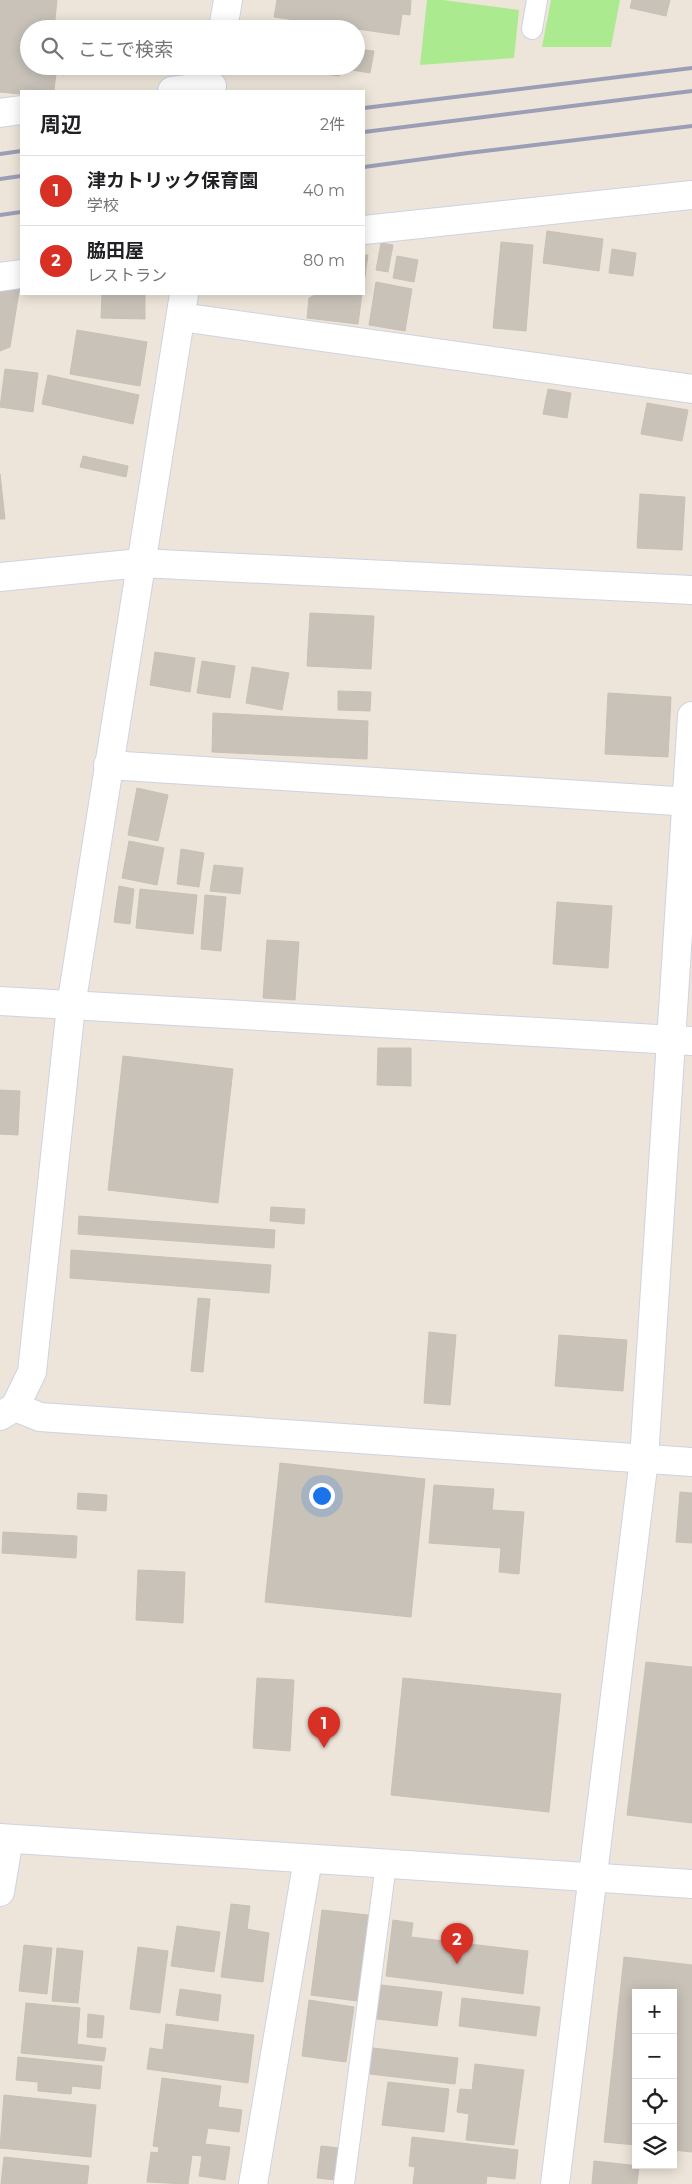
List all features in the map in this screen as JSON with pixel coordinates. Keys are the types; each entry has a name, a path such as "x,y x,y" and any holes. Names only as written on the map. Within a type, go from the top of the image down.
{"street":[{"path":"225,20 228,0"},
{"path":"176,90 213,81"},
{"path":"0,113 20,110"},
{"path":"365,230 692,195"},
{"path":"0,277 20,274"},
{"path":"692,389 182,305 71,1006 32,1372 8,1412 40,1417 692,1462"},
{"path":"0,577 140,563 692,590"},
{"path":"555,2184 644,1459 682,1041 692,716"},
{"path":"108,765 689,802"},
{"path":"0,1002 682,1041"},
{"path":"0,1892 5,1839 593,1876 692,1884"},
{"path":"253,2184 308,1859"}],"lane":[{"path":"532,29 537,0"},
{"path":"344,2184 386,1864"}],"green space":[{"path":"427,0 443,0 519,10 514,58 420,65"},
{"path":"551,0 620,0 611,47 542,47"}],"building":[{"path":"0,0 57,0 55,20 20,20 20,75 56,75 54,90 20,90 20,94 0,92"},
{"path":"277,0 411,0 410,15 402,14 399,35 365,30 365,20 295,20 274,17"},
{"path":"632,0 670,0 666,16 630,8"},
{"path":"365,50 374,51 370,73 365,72"},
{"path":"547,231 603,239 599,271 543,263"},
{"path":"501,242 533,245 526,331 493,328"},
{"path":"381,243 393,245 388,272 376,270"},
{"path":"612,249 636,253 633,276 609,273"},
{"path":"365,255 368,255 365,276"},
{"path":"397,256 418,260 414,282 393,278"},
{"path":"376,282 412,289 405,331 369,325"},
{"path":"20,286 10,347 0,351 0,289"},
{"path":"102,295 145,295 145,319 101,318"},
{"path":"315,295 362,295 358,324 307,318 309,298"},
{"path":"77,330 147,342 140,386 70,374"},
{"path":"5,369 38,373 33,412 0,407"},
{"path":"48,375 139,395 133,424 42,404"},
{"path":"548,389 571,393 567,418 543,414"},
{"path":"647,403 688,410 682,441 641,434"},
{"path":"83,456 128,466 126,477 80,467"},
{"path":"0,474 5,519 0,519"},
{"path":"640,494 685,497 682,550 637,548"},
{"path":"310,613 374,616 371,669 307,666"},
{"path":"155,652 195,658 190,692 150,685"},
{"path":"202,661 235,666 230,698 197,693"},
{"path":"252,667 289,673 282,710 246,703"},
{"path":"338,691 371,692 370,711 338,710"},
{"path":"608,693 671,697 668,757 605,754"},
{"path":"213,713 368,721 367,759 212,752"},
{"path":"137,788 168,795 158,841 128,835"},
{"path":"129,841 164,848 157,885 122,878"},
{"path":"181,849 204,853 199,887 177,884"},
{"path":"214,865 243,868 240,894 210,891"},
{"path":"119,886 134,889 130,924 114,922"},
{"path":"140,889 197,895 193,934 136,928"},
{"path":"205,895 226,897 221,951 201,949"},
{"path":"557,902 612,906 608,968 553,964"},
{"path":"267,940 299,942 295,1000 263,998"},
{"path":"378,1048 411,1048 411,1086 377,1085"},
{"path":"123,1056 233,1069 218,1203 108,1190"},
{"path":"0,1090 20,1091 18,1135 0,1134"},
{"path":"271,1207 305,1209 304,1224 270,1221"},
{"path":"79,1216 275,1230 274,1248 78,1234"},
{"path":"71,1250 271,1265 269,1293 70,1278"},
{"path":"198,1298 210,1299 203,1372 191,1371"},
{"path":"429,1332 456,1335 450,1405 424,1403"},
{"path":"559,1335 627,1340 623,1391 555,1386"},
{"path":"280,1463 425,1479 411,1617 265,1602"},
{"path":"434,1485 494,1489 492,1510 524,1512 519,1574 499,1572 501,1548 429,1543"},
{"path":"680,1492 692,1493 692,1543 676,1542"},
{"path":"78,1493 107,1495 106,1511 77,1509"},
{"path":"3,1532 77,1536 76,1558 2,1553"},
{"path":"138,1570 185,1572 183,1623 136,1620"},
{"path":"646,1662 692,1667 692,1823 627,1815"},
{"path":"257,1678 294,1680 290,1751 253,1748"},
{"path":"403,1678 561,1694 549,1812 391,1795"},
{"path":"231,1904 250,1906 247,1929 269,1933 263,1982 221,1977"},
{"path":"322,1910 368,1915 357,2001 311,1995"},
{"path":"393,1920 413,1923 411,1937 528,1951 523,1994 386,1976"},
{"path":"177,1926 220,1932 214,1972 171,1966"},
{"path":"24,1945 52,1948 47,1994 19,1991"},
{"path":"138,1947 168,1951 160,2013 130,2009"},
{"path":"57,1948 83,1951 78,2003 52,2001"},
{"path":"624,1957 692,1965 692,2152 677,2150 677,1989 632,1989 632,2145 604,2142"},
{"path":"381,1985 442,1992 437,2026 377,2019"},
{"path":"180,1989 221,1995 218,2021 176,2015"},
{"path":"462,1998 540,2007 536,2036 459,2026"},
{"path":"309,2000 354,2007 346,2062 302,2056"},
{"path":"26,2003 80,2008 77,2044 106,2048 104,2061 21,2053"},
{"path":"88,2014 104,2016 102,2038 87,2037"},
{"path":"166,2024 254,2035 248,2083 147,2069 150,2048 163,2050"},
{"path":"373,2048 458,2058 455,2084 370,2074"},
{"path":"18,2057 102,2066 100,2089 72,2086 71,2094 38,2091 38,2082 16,2080"},
{"path":"475,2064 524,2070 514,2145 466,2140 469,2114 457,2112 460,2089 472,2090"},
{"path":"162,2078 221,2086 218,2107 242,2110 239,2132 208,2128 205,2144 230,2147 225,2180 199,2176 202,2156 192,2155 188,2184 147,2182 151,2152 158,2153 159,2147 153,2146"},
{"path":"388,2082 449,2089 444,2132 382,2125"},
{"path":"4,2095 96,2105 91,2157 0,2148"},
{"path":"412,2137 518,2150 515,2179 487,2176 486,2184 413,2184 415,2167 409,2166"},
{"path":"321,2146 339,2148 335,2180 317,2178"},
{"path":"4,2157 89,2166 87,2184 1,2184"},
{"path":"594,2161 632,2165 632,2169 639,2169 637,2184 592,2184"}],"railway":[{"path":"365,108 692,68"},
{"path":"365,132 692,91"},
{"path":"365,167 692,126"},
{"path":"0,154 20,151"},
{"path":"0,179 20,176"},
{"path":"0,215 20,212"}],"place":[{"name":"津カトリック保育園","path":"324,1748"},
{"name":"脇田屋","path":"457,1964"}]}
